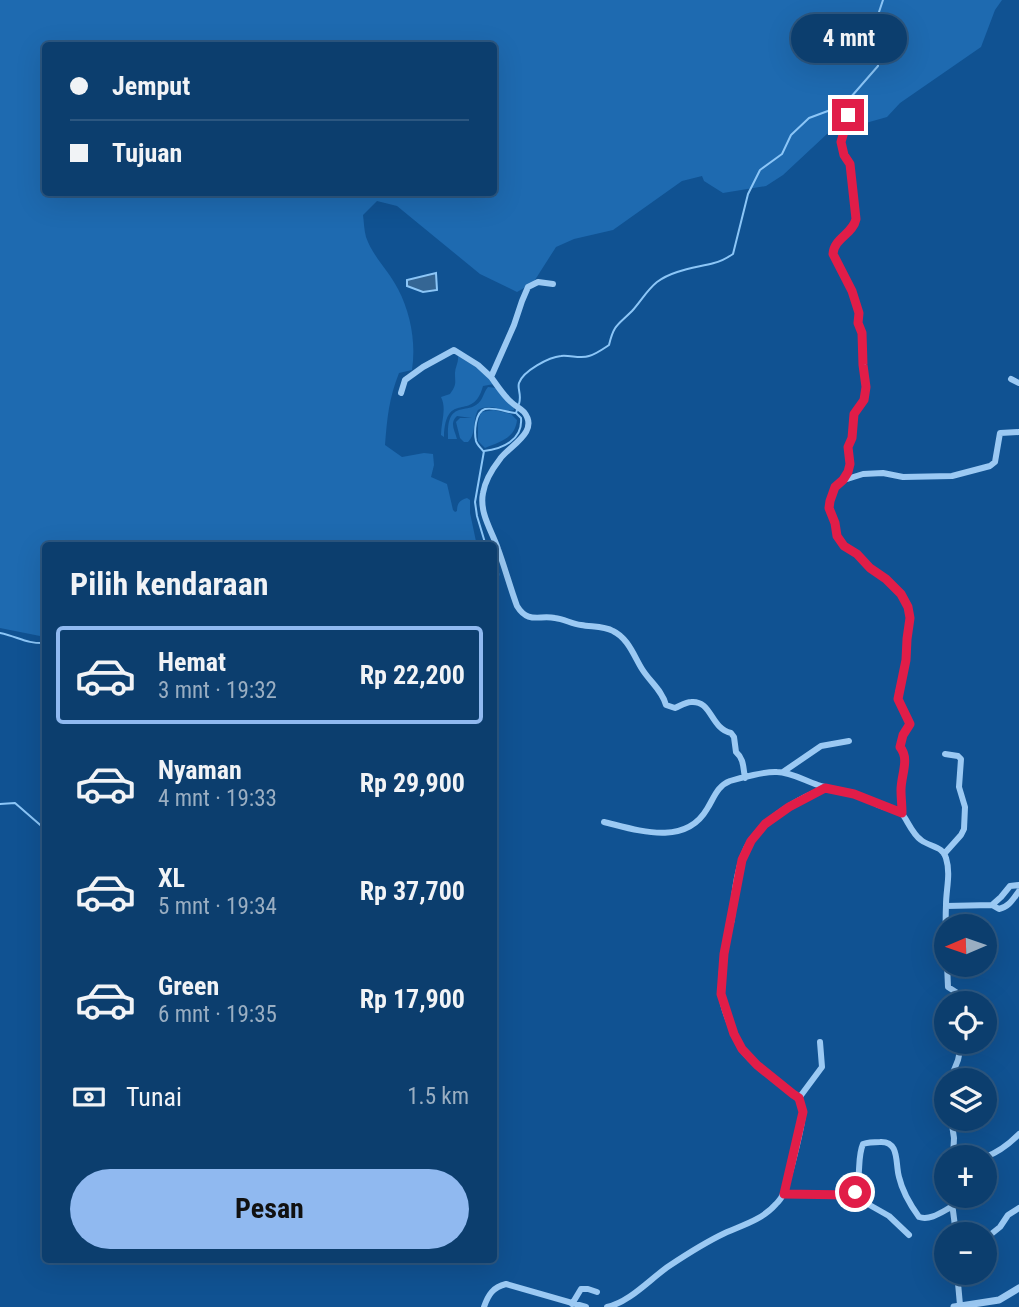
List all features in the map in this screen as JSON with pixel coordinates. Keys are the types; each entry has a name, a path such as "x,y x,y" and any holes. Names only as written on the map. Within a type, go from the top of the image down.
{"street":[{"path":"846,110 847,121 841,142 844,155 850,164 856,219 855,225 833,247 833,254 852,291 859,313 866,387 864,400 854,414 852,438 848,447 848,472 835,487 829,508 837,536 844,546 857,554 901,594 908,607 910,618 906,660 898,699 910,724 900,742 905,758 901,790 902,813 918,838 939,848 944,854 949,882 946,914"},
{"path":"491,377 528,287 538,282 553,284"},
{"path":"401,393 405,380 454,350 491,377 508,400 527,418 527,429 517,444 499,460 482,495 486,522 495,542"},
{"path":"1011,379 1019,383"},
{"path":"843,480 863,474 883,473 903,477 952,476 993,465 1000,433 1019,432"},
{"path":"497,548 522,614 555,618 617,633 662,693 666,705 675,708 688,702 698,703 710,711 714,722 722,731 731,733 736,752 743,762 745,778"},
{"path":"783,772 824,745 849,741"},
{"path":"944,854 963,832 965,807 959,791 961,759 945,754"},
{"path":"604,822 653,834 678,831 688,827 704,814 720,787 728,782 771,772 783,772 825,788 854,794 902,813"},
{"path":"607,1307 624,1300 693,1251 764,1215 784,1194 803,1112 799,1098 757,1065 742,1049 734,1034 721,994 722,973 735,891 747,846 775,816 825,788"},
{"path":"992,905 1010,886 1019,885"},
{"path":"946,906 992,905 999,909 1011,902 1019,891"},
{"path":"799,1098 821,1068 820,1042"},
{"path":"997,1152 1019,1134"},
{"path":"852,1195 858,1184 863,1144 885,1141 890,1143 895,1152 900,1181 919,1217 931,1217 949,1208"},
{"path":"784,1194 852,1195 889,1216 909,1236"},
{"path":"997,1229 1008,1215 1019,1208"},
{"path":"485,1305 494,1289 506,1284 586,1307"},
{"path":"957,1285 957,1306 999,1300 1019,1288"},
{"path":"572,1304 581,1289 597,1292"}],"shaded area":[{"path":"0,0 1002,0 995,10 981,47 900,103 887,117 827,134 783,175 766,186 723,193 704,181 702,176 682,181 613,230 574,239 556,247 533,283 517,292 480,274 397,206 377,201 363,215 365,234 402,299 413,339 412,370 399,373 389,408 385,445 402,457 433,454 431,477 447,484 453,510 457,511 462,500 470,500 476,542 42,542 42,636 0,628"},
{"path":"436,273 437,290 423,292 407,286 407,280"},
{"path":"458,356 482,371 494,384 483,386 479,397 473,403 455,409 450,414 444,437 441,435 444,411 441,397 450,394 454,388"},
{"path":"488,387 496,388 514,410 488,407 478,410 473,435 468,442 460,438 456,422 460,418 472,418 457,416 453,424 457,439 448,439 452,415 478,403"},
{"path":"494,410 511,414 517,420 516,426 506,439 485,448 478,441 478,423 481,412"}],"waterway":[{"path":"519,404 519,383 531,369 556,357 592,355 609,345 617,325 657,282 677,272 719,262 733,254 748,194 760,170 782,154 791,135 809,118 844,105 878,66 879,53 872,33 883,0"},
{"path":"483,451 475,433 479,414 485,409 515,413"},
{"path":"485,542 475,502 484,451 498,448 515,438 521,426 517,410"},
{"path":"497,566 497,581"},
{"path":"0,633 42,643"},
{"path":"0,804 15,803 42,827"}],"route":[{"path":"848,115 841,142 844,155 850,164 856,219 855,225 833,247 833,254 852,291 859,313 866,395 852,420 848,472 835,487 829,508 837,536 844,546 886,579 901,594 908,607 910,618 906,660 898,694 910,724 900,742 905,758 901,790 902,813 854,794 825,788 789,807 765,824 747,846 741,863 726,939 721,994 734,1034 742,1049 757,1065 799,1098 802,1105 802,1121 784,1194 852,1195 855,1192"}]}
